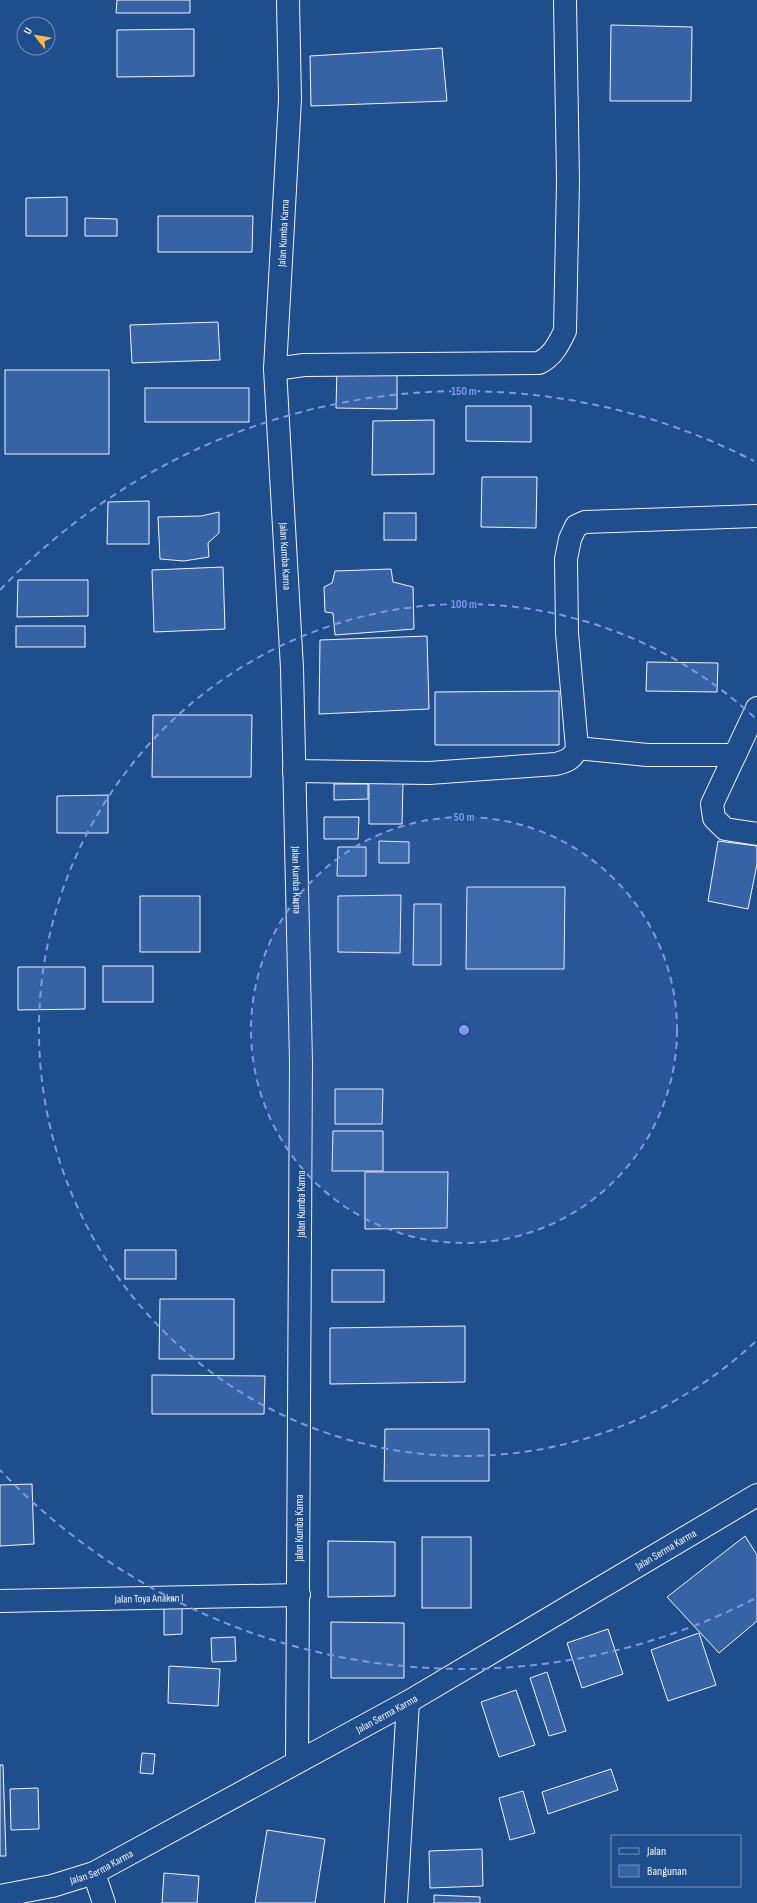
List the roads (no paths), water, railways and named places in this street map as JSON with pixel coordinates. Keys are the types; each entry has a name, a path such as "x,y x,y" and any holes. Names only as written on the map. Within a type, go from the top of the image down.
{"street":[{"name":"Jalan Kumba Karna","path":"288,0 290,99 276,369 292,668 301,1062 297,1761"},
{"path":"276,369 304,365 539,363 548,359 555,351 565,331 568,181 564,0"},
{"path":"294,771 430,773 556,764 568,760 574,756 577,748 567,633 566,559 570,539 576,526 585,522 757,516"},
{"path":"757,708 712,804 714,818 725,829 757,834"},
{"path":"577,748 647,755 735,755"},
{"name":"Jalan Serma Karma","path":"6,1898 94,1873 297,1761 408,1702 757,1495"},
{"name":"Jalan Toya Anakan I","path":"0,1601 299,1595"},
{"path":"396,1903 408,1702"},
{"path":"94,1873 104,1903"}]}
